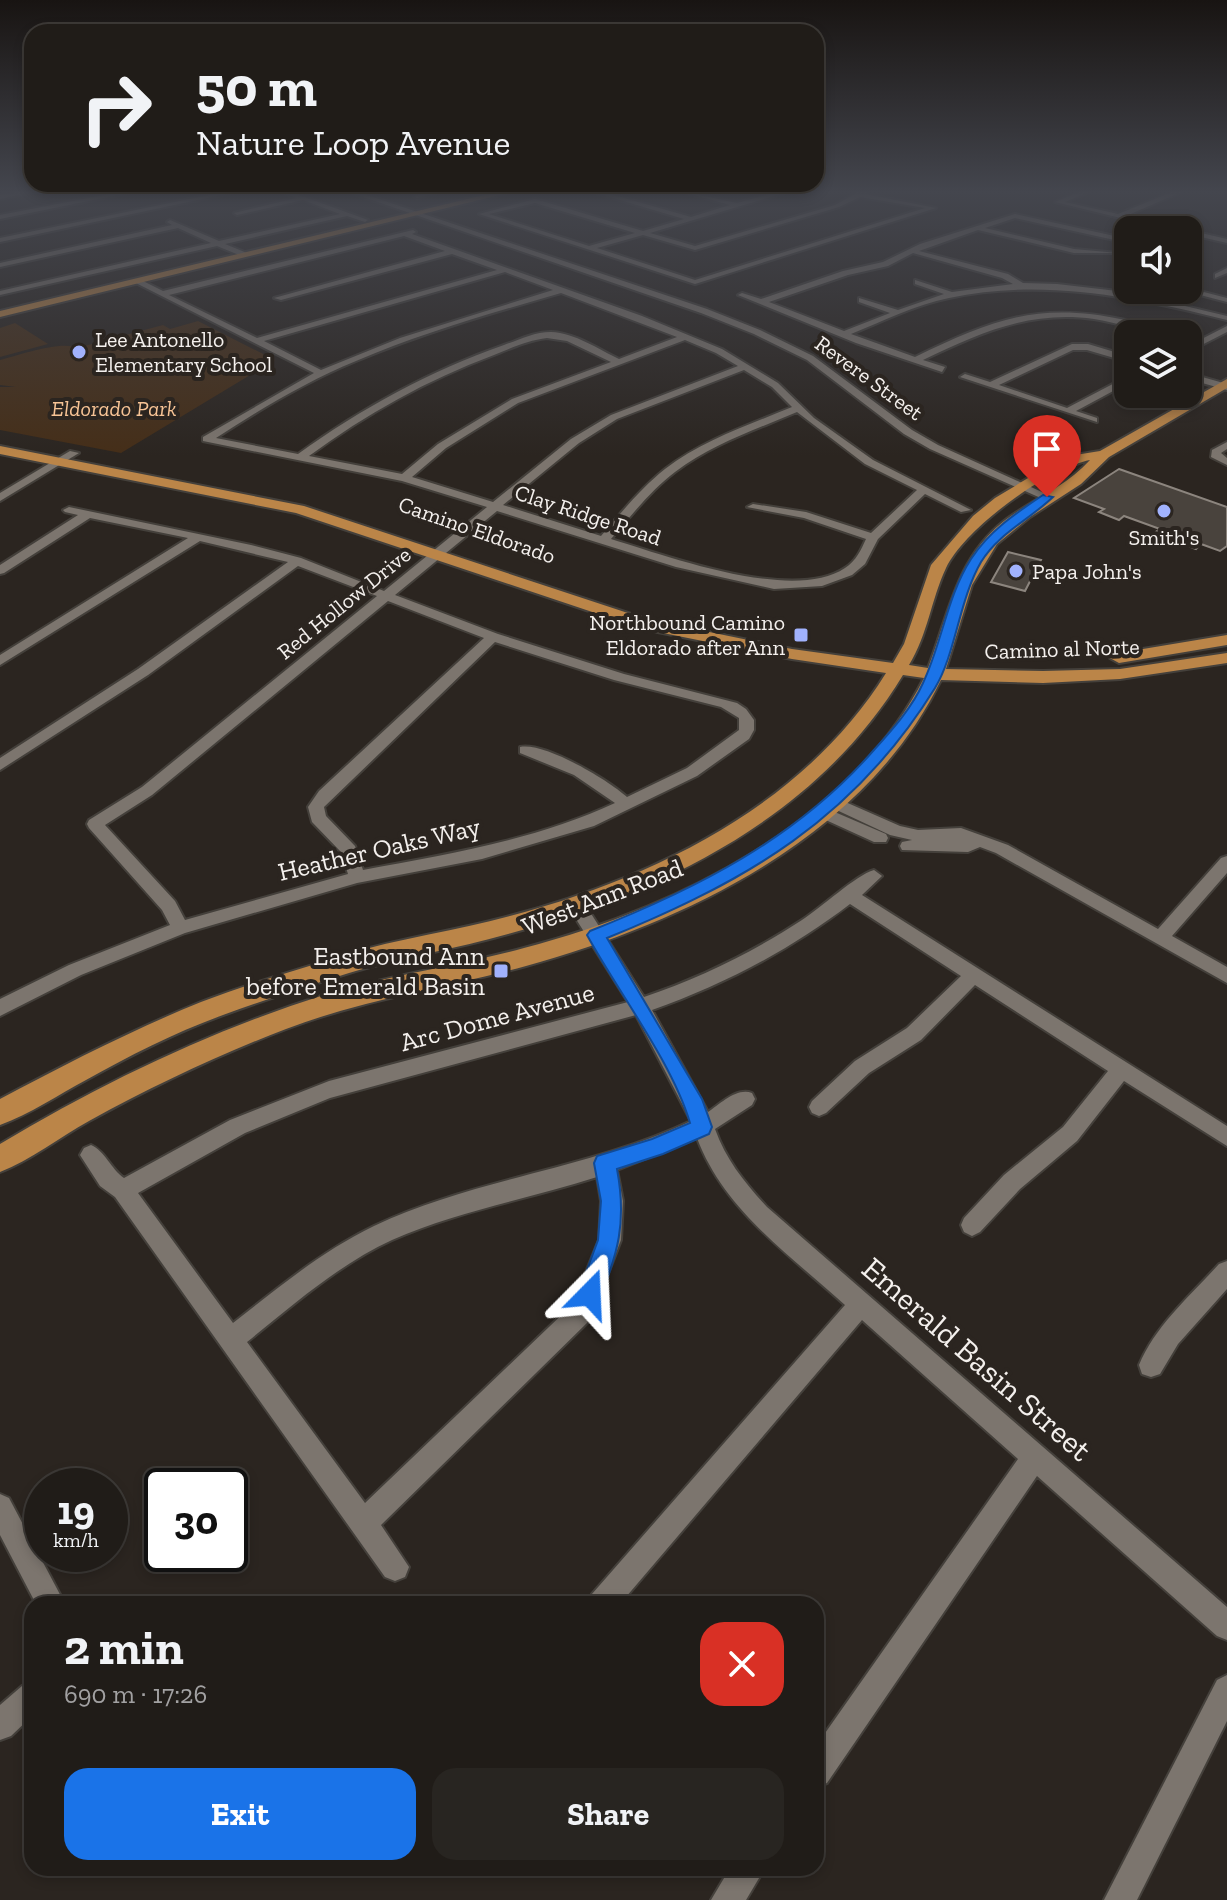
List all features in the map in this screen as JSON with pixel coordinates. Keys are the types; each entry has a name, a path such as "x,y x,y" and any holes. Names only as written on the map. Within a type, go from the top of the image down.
{"main road":[{"path":"0,314 146,279"},
{"name":"West Ann Road","path":"0,1113 136,1041 282,983 577,906 691,858 762,816 837,752 878,701 903,662 939,565 978,519 1068,460 1104,454 1225,385"},
{"name":"Camino Eldorado","path":"0,438 67,457 299,509 444,550 563,599 655,627 792,654 903,662"},
{"name":"Camino Eldorado","path":"0,450 67,457"},
{"name":"West Ann Road","path":"0,1159 132,1083 251,1031 354,997 509,962 596,935 676,903 768,852 829,807 896,735 938,666 962,589 977,560 1005,526 1094,467 1104,454"},
{"name":"Camino al Norte","path":"903,662 1068,677 1139,672 1224,646"},
{"name":"Camino al Norte","path":"938,666 1113,659 1224,646"}],"street":[{"path":"0,293 62,279"},
{"path":"162,294 224,279"},
{"path":"278,298 350,279"},
{"path":"255,341 474,279"},
{"path":"529,279 687,336 746,366 775,385 798,408 869,462 965,510"},
{"name":"Revere Street","path":"611,279 738,324 794,350 845,383 921,440 1047,497"},
{"path":"685,279 695,282 706,279"},
{"path":"763,301 829,279"},
{"path":"1010,279 1022,286"},
{"path":"136,281 321,373 421,333 561,290"},
{"path":"918,282 953,295"},
{"path":"845,334 953,295 1022,286 1114,293"},
{"path":"1202,293 1227,298"},
{"path":"742,295 942,369"},
{"path":"862,300 899,313"},
{"path":"668,308 682,303"},
{"path":"1172,304 1227,318"},
{"path":"639,318 653,313"},
{"path":"916,360 1002,323 1034,315 1082,315 1114,322"},
{"path":"1202,342 1227,329"},
{"path":"301,457 343,425 429,378 524,341 551,335 563,337 617,361"},
{"path":"404,478 442,446 502,409 553,385 687,336"},
{"path":"990,386 1072,347 1114,355"},
{"name":"Red Hollow Drive","path":"180,928 169,906 95,824 147,791 444,550 554,456 614,417 746,366"},
{"name":"Clay Ridge Road","path":"321,373 266,402 207,439 404,478 602,541 715,573 757,582 792,585 822,582 848,572 861,561 873,537 922,491"},
{"path":"965,377 1094,420"},
{"path":"1202,379 1225,385"},
{"path":"1068,411 1114,386"},
{"path":"602,541 655,483 680,463 708,447 798,408"},
{"path":"1227,445 1216,452 1216,457 1227,462"},
{"path":"0,498 67,457"},
{"path":"0,485 15,488"},
{"path":"753,507 806,515 873,537"},
{"path":"69,510 297,561 493,637 325,795 316,807 318,818 349,850 357,877"},
{"path":"0,570 88,514"},
{"path":"0,661 198,537"},
{"path":"0,765 143,672 297,561"},
{"name":"Heather Oaks Way","path":"0,1008 75,970 180,928 357,877 482,853 588,822 692,772 744,736 749,727 748,717 726,704 619,677 493,637"},
{"path":"525,750 580,769 604,784 627,805"},
{"path":"829,807 904,846 949,848 980,841 1002,849 1227,976"},
{"path":"1160,938 1227,862"},
{"name":"Arc Dome Avenue","path":"123,1190 209,1140 315,1096 358,1081 588,1021 709,979 784,939 851,896 874,876"},
{"path":"851,896 1227,1137"},
{"name":"Emerald Basin Street","path":"577,906 639,1004 695,1105 702,1127 727,1176 759,1214 1227,1626"},
{"path":"819,1107 862,1067 914,1034 974,975"},
{"path":"972,1225 1012,1182 1070,1134 1121,1070"},
{"path":"230,1340 360,1244 406,1223 655,1147 702,1127 745,1099"},
{"path":"91,1155 108,1179 123,1190 395,1567"},
{"path":"364,1523 582,1312 610,1240 612,1201 605,1163"},
{"path":"1151,1365 1170,1336 1227,1272"},
{"path":"609,1596 862,1303"},
{"path":"824,1761 1036,1456"},
{"path":"0,1507 47,1596"},
{"path":"1120,1900 1227,1690"},
{"path":"0,1725 24,1703"},
{"path":"727,1900 744,1876"}],"green space":[{"name":"Eldorado Park","path":"198,321 275,360 121,453 0,430 0,387 16,387 0,385 0,360 51,347 77,348 163,325 170,329"},
{"path":"15,323 48,344 0,357 0,328"}],"building":[{"name":"Smith's","path":"1119,469 1227,507 1227,546 1220,551 1201,544 1196,549 1154,533 1160,529 1124,516 1119,520 1099,512 1104,509 1074,498"},
{"name":"Papa John's","path":"1008,552 1041,560 1025,591 991,582"}],"place":[{"name":"Lee Antonello Elementary School","path":"79,352"},
{"name":"Smith's","path":"1164,511"},
{"name":"Papa John's","path":"1016,571"},
{"name":"Northbound Camino Eldorado after Ann","path":"801,635"},
{"name":"Eastbound Ann before Emerald Basin","path":"501,971"}],"route":[{"path":"590,1294 610,1240 612,1201 605,1163 702,1127 695,1105 639,1004 596,935 676,903 747,866 811,822 856,781 896,735 930,684 962,589 977,560 1005,526 1047,497"}]}
